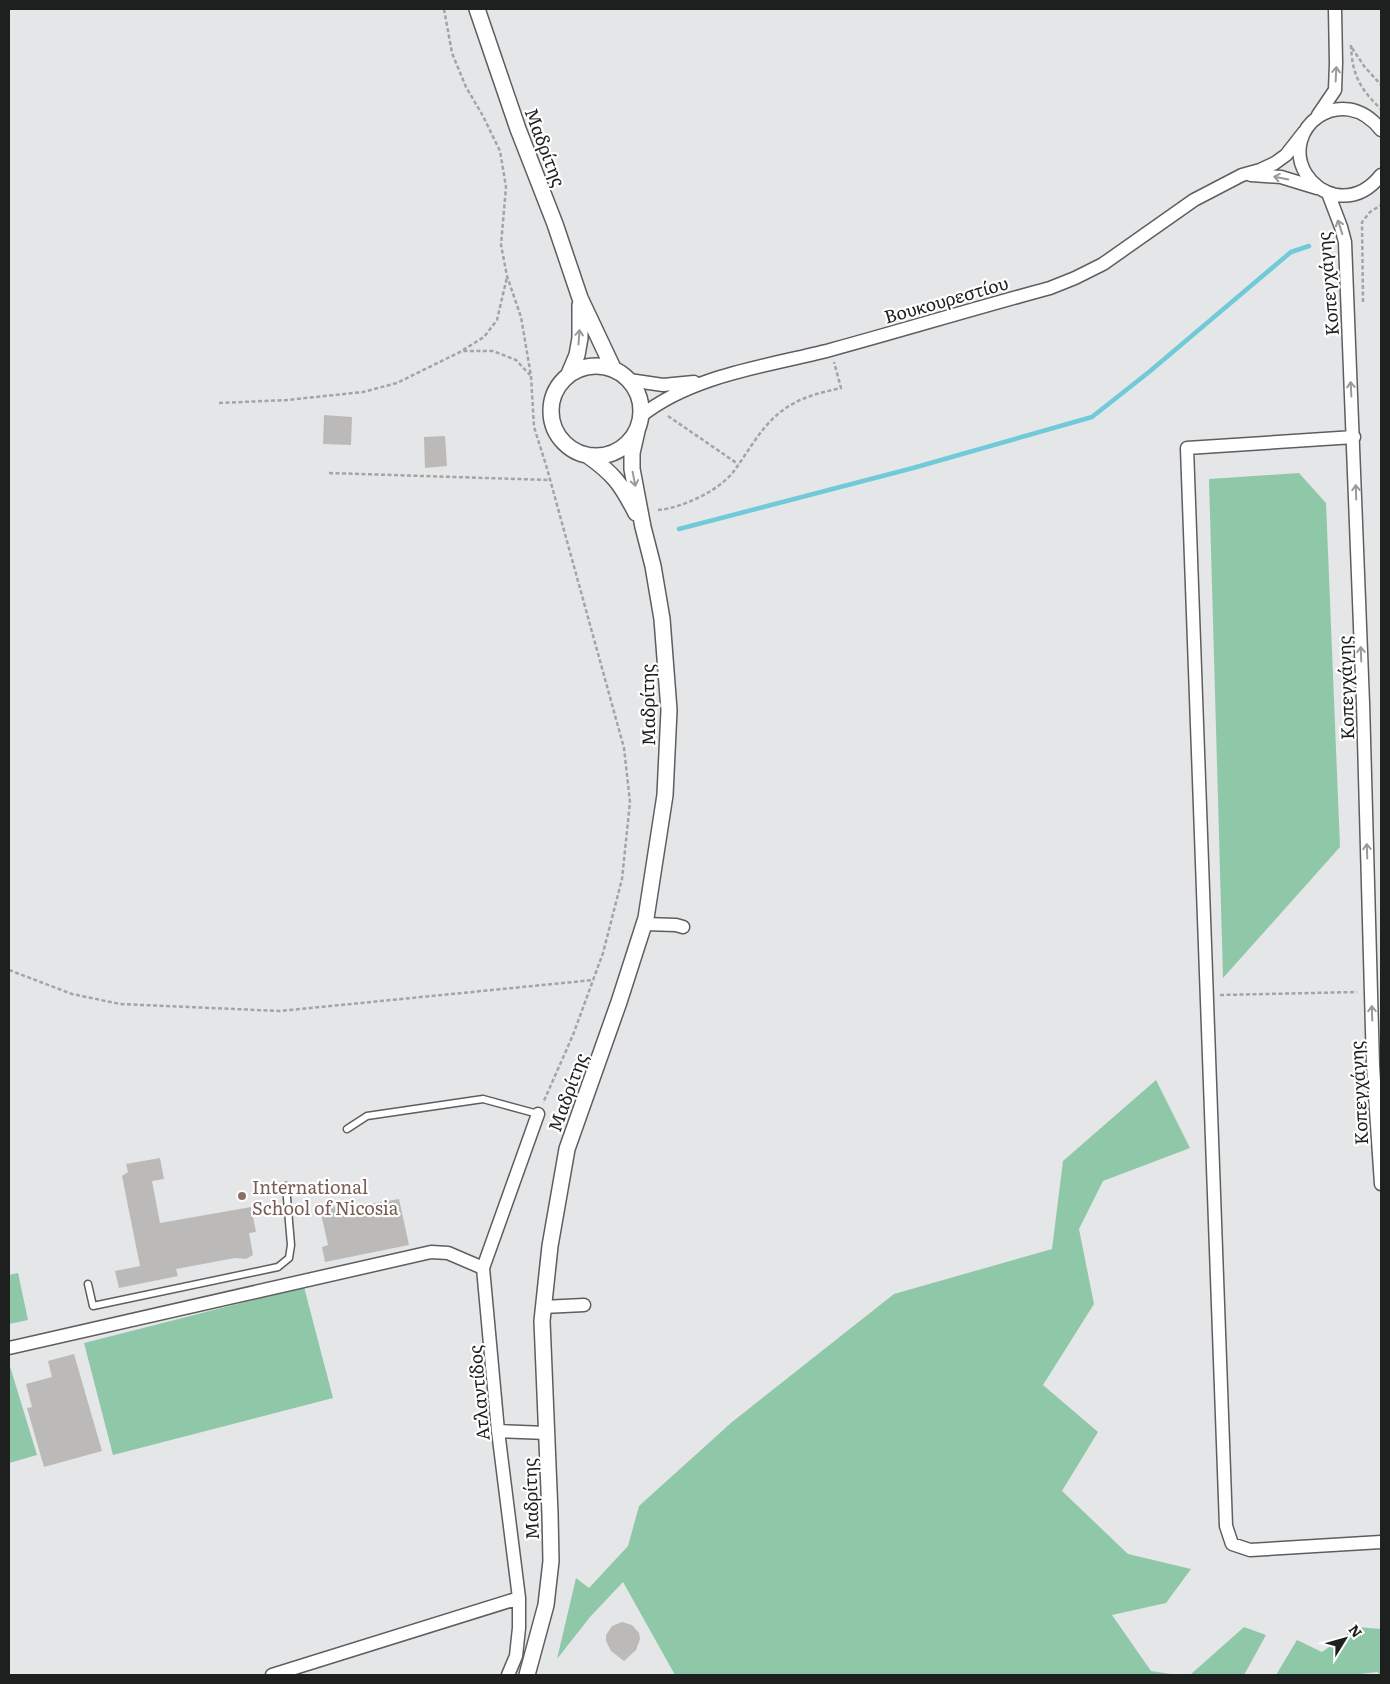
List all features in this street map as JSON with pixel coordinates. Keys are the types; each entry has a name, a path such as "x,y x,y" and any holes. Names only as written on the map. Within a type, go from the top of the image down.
{"street":[{"name":"Μαδρίτης","path":"477,9 518,129 555,224 580,298 613,368"},
{"path":"1316,117 1335,90 1335,9"},
{"path":"1316,117 1330,110 1345,108 1360,111 1373,119 1381,130"},
{"name":"Βουκουρεστίου","path":"639,424 658,403 704,382 831,350 1050,288 1075,278 1103,264 1194,200 1242,174 1260,170 1275,163 1286,155 1316,117"},
{"name":"Κοπεγχάγης","path":"1304,132 1300,144 1301,163 1310,180 1323,191 1341,227 1345,242 1354,437 1374,1066 1381,1184"},
{"path":"1242,174 1281,177 1342,196 1357,194 1371,187 1381,175"},
{"name":"Μαδρίτης","path":"569,374 577,355 580,298"},
{"path":"598,365 613,368 626,376 635,387 641,401 639,424 628,443 616,452 602,456 587,455 573,450 561,440 554,427 551,412 552,398 569,374 583,367 598,365"},
{"path":"629,380 663,385 704,382"},
{"name":"Μαδρίτης","path":"527,1675 546,1605 551,1560 543,1307 550,1246 567,1149 619,1002 644,924 665,795 669,710 662,619 653,566 632,468 632,452 639,424"},
{"path":"1354,437 1187,448 1226,1526 1232,1544 1250,1550 1381,1542"},
{"name":"Μαδρίτης","path":"587,455 616,479 644,527"},
{"path":"644,924 683,927"},
{"name":"Ατλαντίδος","path":"508,1675 516,1656 519,1628 519,1598 498,1430 483,1268 538,1114"},
{"path":"9,1348 431,1252 448,1254 483,1268"},
{"path":"543,1307 584,1305"},
{"path":"498,1430 547,1433"},
{"path":"272,1675 519,1598"}],"lane":[{"path":"347,1129 367,1116 483,1099 538,1114"},
{"path":"88,1284 93,1306 278,1267 289,1258 291,1245 286,1186"}],"path":[{"path":"444,9 452,53 466,87 500,151 506,187 500,245 507,276 521,316 531,376 534,427 624,748 630,802 622,879 603,953 573,1035 538,1114"},
{"path":"1351,38 1355,76 1365,93 1381,109"},
{"path":"1351,47 1364,66 1381,85"},
{"path":"219,403 287,400 363,392 397,382 462,351 484,337 497,320 507,276"},
{"path":"462,351 493,351 516,360 531,376"},
{"path":"658,510 671,509 696,500 726,479 756,438 787,407 814,393 841,388 834,361"},
{"path":"668,416 738,464"},
{"path":"329,473 550,480"},
{"path":"9,970 72,994 120,1004 280,1011 593,980"},
{"path":"1214,995 1357,992"}],"green space":[{"path":"1299,473 1326,503 1340,847 1223,978 1209,479"},
{"path":"1156,1080 1190,1148 1103,1181 1079,1229 1094,1304 1043,1385 1098,1432 1062,1491 1128,1554 1191,1569 1166,1603 1112,1615 1151,1671 1177,1675 675,1675 623,1582 590,1617 557,1659 576,1578 589,1588 628,1546 639,1506 732,1422 894,1294 1052,1249 1063,1161"},
{"path":"18,1273 28,1320 9,1324 9,1275"},
{"path":"304,1287 333,1398 113,1455 84,1343"},
{"path":"9,1363 37,1455 9,1463"},
{"path":"1244,1627 1266,1635 1244,1675 1190,1675"},
{"path":"1357,1627 1381,1629 1381,1675 1377,1672 1352,1675 1276,1675 1297,1640 1322,1652"}],"building":[{"path":"324,415 352,417 351,445 323,444"},
{"path":"445,436 447,466 425,468 424,437"},
{"path":"160,1158 164,1179 152,1181 160,1223 251,1207 256,1232 249,1233 253,1255 246,1259 235,1258 176,1269 178,1276 119,1288 115,1271 140,1266 122,1176 128,1172 126,1164"},
{"path":"399,1199 409,1245 325,1262 322,1247 328,1245 320,1209 335,1206 336,1210"},
{"path":"74,1354 102,1451 44,1467 27,1408 32,1407 26,1384 52,1377 48,1361"},
{"path":"622,1622 632,1625 639,1633 640,1639 636,1650 624,1661 611,1651 606,1641 606,1635 612,1626"}],"waterway":[{"path":"679,529 913,468 1092,417 1149,372 1291,252 1309,246"}],"place":[{"name":"International School of Nicosia","path":"242,1196"}]}
